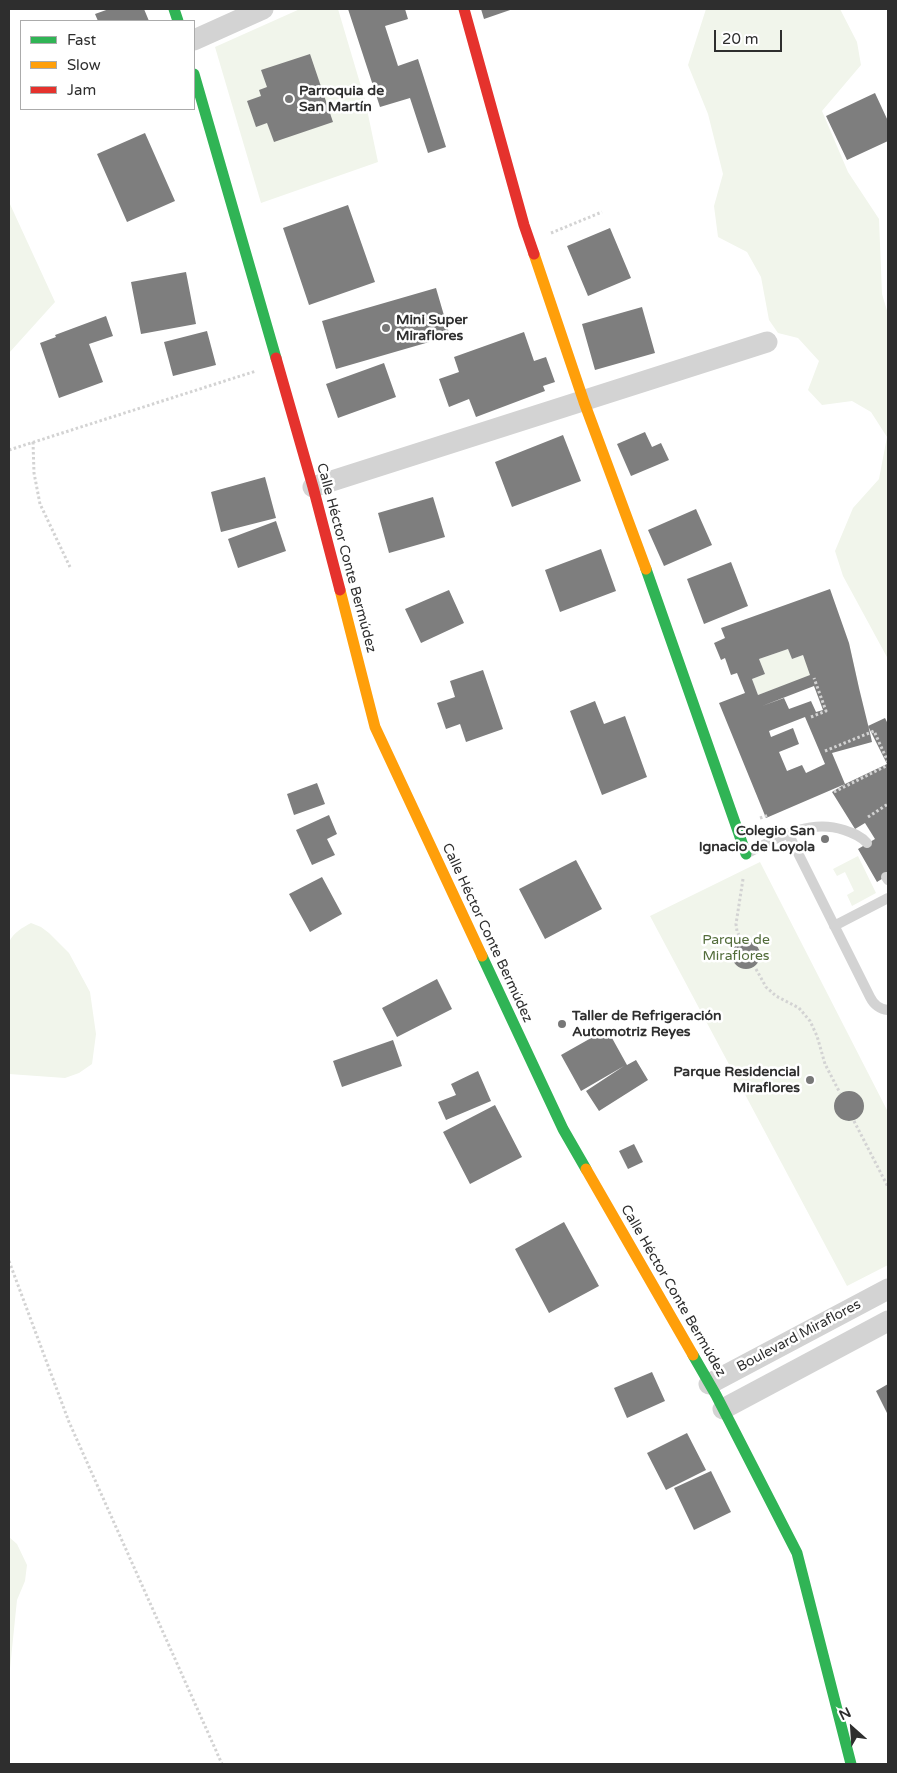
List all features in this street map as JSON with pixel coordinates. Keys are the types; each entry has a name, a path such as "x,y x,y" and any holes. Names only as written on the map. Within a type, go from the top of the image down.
{"street":[{"path":"195,40 263,9"},
{"path":"464,9 530,242 584,402 656,594 746,854"},
{"name":"Calle Héctor Conte Bermúdez","path":"195,77 314,487 374,727 563,1129 723,1409 797,1553 851,1764"},
{"path":"314,487 767,342"},
{"name":"Boulevard Miraflores","path":"709,1384 888,1289"},
{"path":"723,1409 888,1321"}],"lane":[{"path":"746,854 788,833 813,826 830,826 858,835 867,843"},
{"path":"788,833 874,1004 888,1010"},
{"path":"834,926 888,898"}],"path":[{"path":"530,242 602,212"},
{"path":"9,450 278,364"},
{"path":"33,442 34,473 40,504 70,567"},
{"path":"811,717 826,711 814,678"},
{"path":"825,750 874,731 888,764 834,792"},
{"path":"868,817 888,804"},
{"path":"743,944 736,924 746,854"},
{"path":"756,969 766,987 776,996 799,1008 810,1021 817,1036 825,1064 840,1093"},
{"path":"854,1121 888,1187"},
{"path":"9,1261 69,1422 222,1764"}],"green space":[{"path":"300,9 338,9 365,100 378,162 261,203 215,47"},
{"path":"706,9 840,9 857,42 861,65 822,111 848,172 879,219 882,294 888,314 888,659 843,576 835,551 853,508 879,479 887,437 871,412 852,401 822,405 808,390 819,361 798,338 778,333 769,320 761,277 747,252 718,237 714,206 723,174 708,114 688,65"},
{"path":"9,202 55,302 9,353"},
{"path":"849,643 859,688 820,701 810,676 758,695 752,679 765,674 759,659 788,649 792,659 803,655 804,659"},
{"path":"858,856 876,893 852,906 847,895 854,891 845,872 837,876 833,869"},
{"name":"Parque de Miraflores","path":"760,862 888,1112 888,1265 847,1286 650,916"},
{"path":"31,923 49,933 69,953 90,992 96,1034 92,1064 79,1073 65,1078 9,1074 9,942 16,933"},
{"path":"9,1537 17,1544 27,1565 25,1581 17,1600 9,1678"}],"building":[{"path":"109,9 144,9 149,20 98,20 95,14"},
{"path":"348,9 405,9 408,19 385,26 398,66 418,59 446,147 428,153 410,98 380,107"},
{"path":"481,9 513,9 484,19"},
{"name":"Parroquia de San Martín","path":"310,54 333,122 274,142 267,123 256,127 247,101 261,96 259,90 267,87 261,70"},
{"path":"875,93 888,121 888,141 847,160 826,116"},
{"path":"145,133 175,201 127,222 97,154"},
{"path":"348,205 375,282 309,305 283,228"},
{"path":"610,228 631,278 588,296 567,246"},
{"path":"186,272 196,324 141,334 131,282"},
{"name":"Mini Super Miraflores","path":"436,288 450,336 336,369 322,321"},
{"path":"642,307 655,353 595,370 582,324"},
{"path":"106,316 113,336 89,344 103,382 59,398 40,343 56,337 55,335"},
{"path":"207,331 216,365 173,376 164,342"},
{"path":"524,332 534,361 546,357 555,382 543,386 545,391 476,417 469,399 449,407 439,379 459,372 454,357"},
{"path":"384,363 396,397 338,418 326,384"},
{"path":"645,432 652,447 661,443 669,460 631,476 617,444"},
{"path":"563,435 581,481 512,507 495,462"},
{"path":"265,477 276,518 221,532 211,492"},
{"path":"433,497 445,537 389,553 378,513"},
{"path":"696,509 712,545 664,566 648,530"},
{"path":"276,521 286,551 238,568 228,539"},
{"path":"601,549 616,591 560,612 545,570"},
{"path":"731,562 748,606 704,624 687,579"},
{"path":"830,589 849,643 868,726 885,718 888,724 888,875 877,882 858,849 875,839 865,823 855,829 832,792 845,784 766,818 719,703 745,693 737,673 731,675 725,658 721,660 714,643 725,638 721,628","holes":["788,649 792,659 803,655 810,675 758,695 752,679 765,674 759,659","814,686 823,710 816,712 811,701 789,709 784,698 762,706","805,717 825,764 806,773 802,765 787,771 779,752 799,744 793,728 771,737 769,731","869,727 887,764 845,784 832,753 872,742"]},
{"path":"449,590 464,623 421,643 405,609"},
{"path":"483,670 503,729 466,742 460,724 446,729 437,703 455,697 450,681"},
{"path":"595,701 604,724 625,716 647,777 602,795 570,711"},
{"path":"317,783 325,804 294,815 287,794"},
{"path":"329,815 337,834 327,839 335,855 312,865 296,830"},
{"path":"576,860 602,909 545,939 519,889"},
{"path":"322,877 342,914 310,932 289,894"},
{"path":"746,941 756,945 760,955 756,965 746,969 736,965 732,955 736,945"},
{"path":"437,979 452,1009 397,1037 382,1008"},
{"path":"607,1029 627,1065 636,1060 648,1080 599,1111 586,1091 624,1066 581,1091 561,1055"},
{"path":"393,1040 402,1066 342,1087 333,1061"},
{"path":"478,1071 491,1101 446,1120 438,1102 456,1095 451,1084"},
{"path":"849,1091 855,1092 863,1100 863,1112 855,1120 849,1121 843,1120 835,1112 834,1106 835,1100 843,1092"},
{"path":"495,1105 522,1157 470,1184 443,1132"},
{"path":"634,1144 643,1162 628,1169 619,1151"},
{"path":"564,1222 599,1286 549,1313 515,1249"},
{"path":"652,1372 665,1401 627,1418 614,1388"},
{"path":"888,1384 888,1415 876,1391"},
{"path":"687,1433 706,1470 666,1490 647,1453"},
{"path":"711,1471 731,1512 694,1530 674,1488"}],"traffic: fast":[{"path":"174,9 178,20"},
{"path":"195,77 276,358"},
{"path":"646,569 746,854"},
{"path":"482,956 563,1129 586,1169"},
{"path":"693,1355 716,1395 797,1553 851,1764"}],"traffic: slow":[{"path":"534,254 584,402 646,569"},
{"path":"340,590 375,727 482,956"},
{"path":"586,1169 693,1355"}],"traffic: jam":[{"path":"464,9 524,225 534,254"},
{"path":"276,358 340,590"}],"place":[{"name":"Parroquia de San Martín","path":"289,99"},
{"name":"Mini Super Miraflores","path":"386,328"},
{"name":"Colegio San Ignacio de Loyola","path":"825,839"},
{"name":"Taller de Refrigeración Automotriz Reyes","path":"562,1024"},
{"name":"Parque Residencial Miraflores","path":"810,1080"}]}
